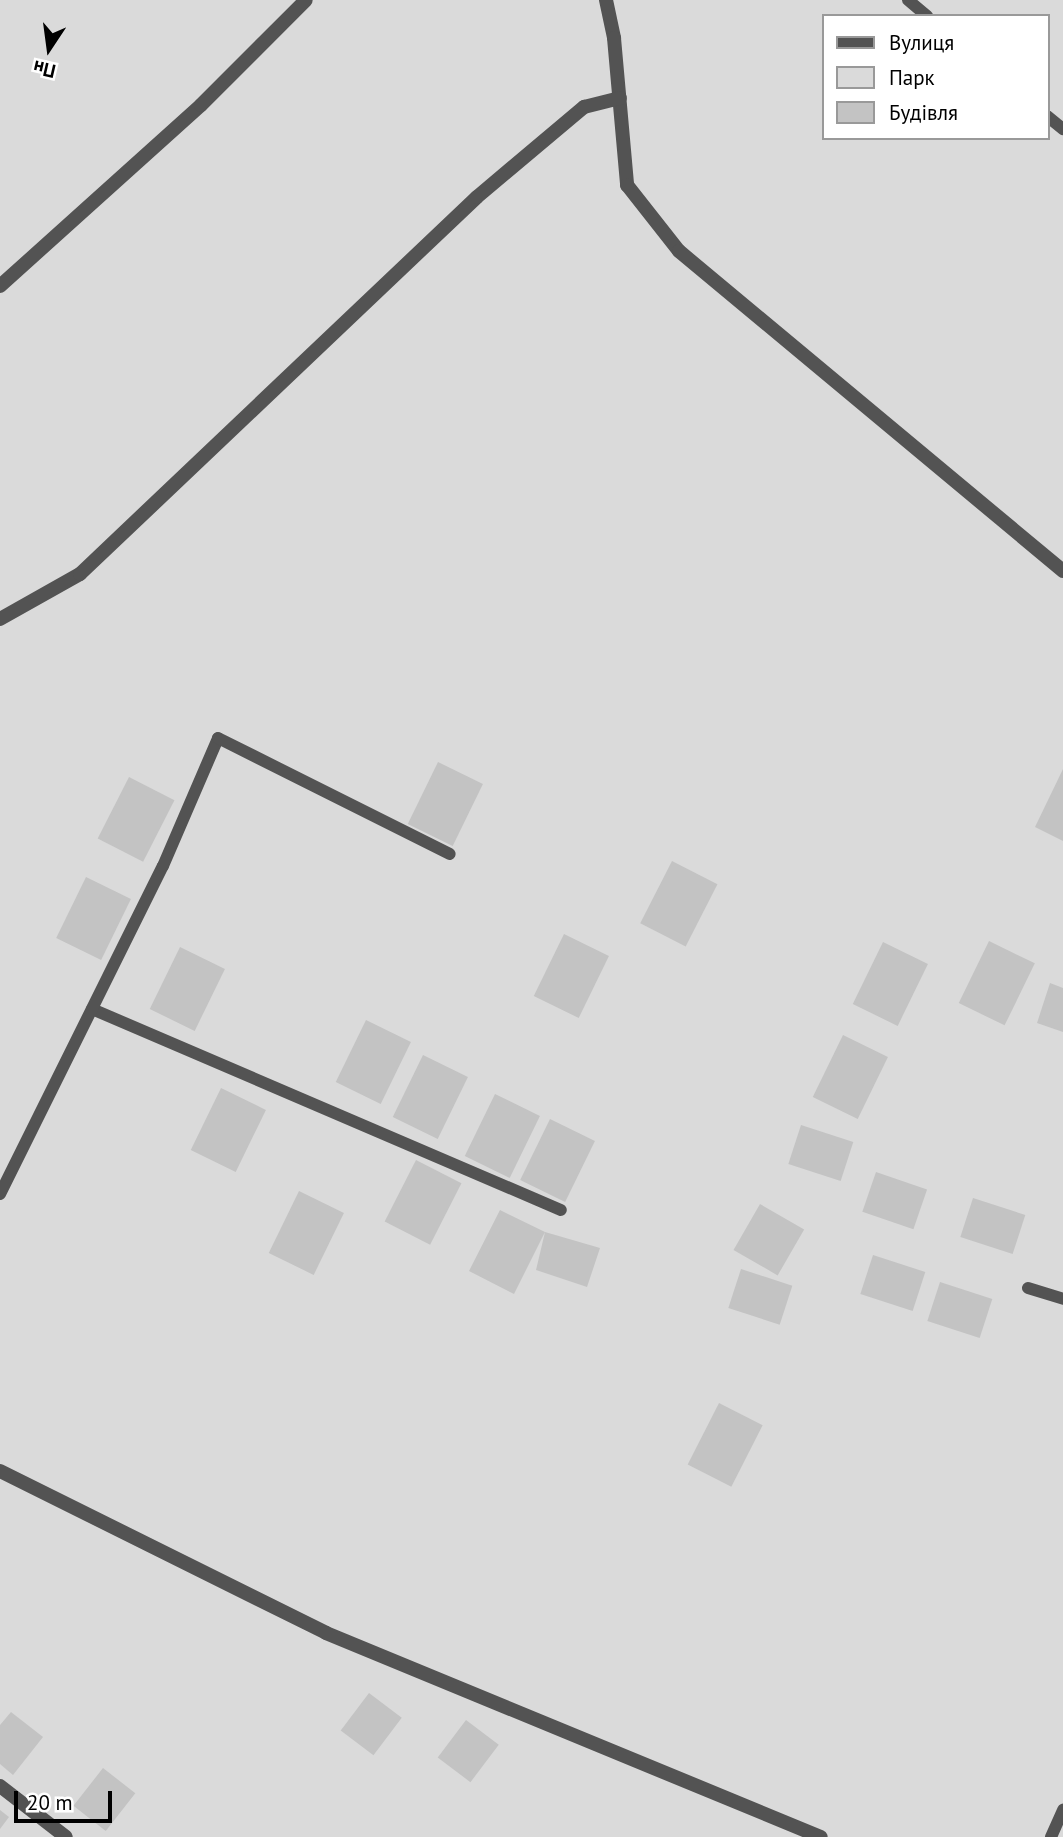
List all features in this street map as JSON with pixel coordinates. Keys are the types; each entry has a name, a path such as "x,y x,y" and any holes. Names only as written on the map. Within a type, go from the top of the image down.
{"street":[{"path":"0,286 201,105 306,0"},
{"path":"606,0 620,98 627,185 679,251 1063,571"},
{"path":"0,619 80,574 477,197 584,107 620,98"},
{"path":"0,1471 326,1633 821,1837"},
{"path":"0,1786 66,1837"}],"lane":[{"path":"908,0 925,14"},
{"path":"1049,118 1063,130"},
{"path":"0,1194 163,866 218,738 450,854"},
{"path":"92,1009 561,1210"},
{"path":"1028,1288 1063,1299"},
{"path":"1051,1837 1063,1810"}],"green space":[{"path":"0,0 1063,0 1063,1837 0,1837"}],"building":[{"path":"438,762 483,784 453,846 408,824"},
{"path":"1063,769 1063,841 1035,827"},
{"path":"129,777 174,800 143,862 98,838"},
{"path":"672,861 717,884 686,947 640,923"},
{"path":"86,877 131,899 101,960 56,938"},
{"path":"564,934 609,956 579,1018 534,996"},
{"path":"989,941 1035,963 1005,1025 959,1003"},
{"path":"883,942 928,964 898,1026 853,1004"},
{"path":"180,947 225,969 195,1031 150,1009"},
{"path":"1050,983 1063,988 1063,1032 1037,1023"},
{"path":"366,1020 411,1042 381,1104 336,1082"},
{"path":"843,1035 888,1057 858,1119 813,1097"},
{"path":"423,1055 468,1077 438,1139 393,1117"},
{"path":"221,1088 266,1110 236,1172 191,1150"},
{"path":"495,1094 540,1116 510,1178 465,1156"},
{"path":"550,1119 595,1141 565,1202 520,1180"},
{"path":"801,1125 853,1142 841,1181 788,1164"},
{"path":"416,1160 461,1183 430,1245 385,1221"},
{"path":"876,1172 927,1190 913,1229 862,1212"},
{"path":"299,1191 344,1213 314,1275 269,1253"},
{"path":"973,1198 1025,1215 1013,1254 960,1237"},
{"path":"760,1204 804,1230 778,1275 734,1250"},
{"path":"500,1210 545,1232 514,1294 469,1271"},
{"path":"545,1232 600,1248 587,1287 536,1270"},
{"path":"873,1255 925,1272 913,1311 860,1294"},
{"path":"741,1269 792,1286 780,1325 728,1308"},
{"path":"940,1282 992,1299 980,1338 927,1321"},
{"path":"719,1403 763,1425 731,1487 688,1464"},
{"path":"369,1693 402,1718 373,1755 341,1731"},
{"path":"11,1712 43,1737 13,1775 0,1764 0,1725"},
{"path":"466,1720 499,1745 470,1782 438,1758"},
{"path":"103,1768 135,1793 106,1831 73,1806"},
{"path":"0,1810 9,1817 0,1829"}]}
